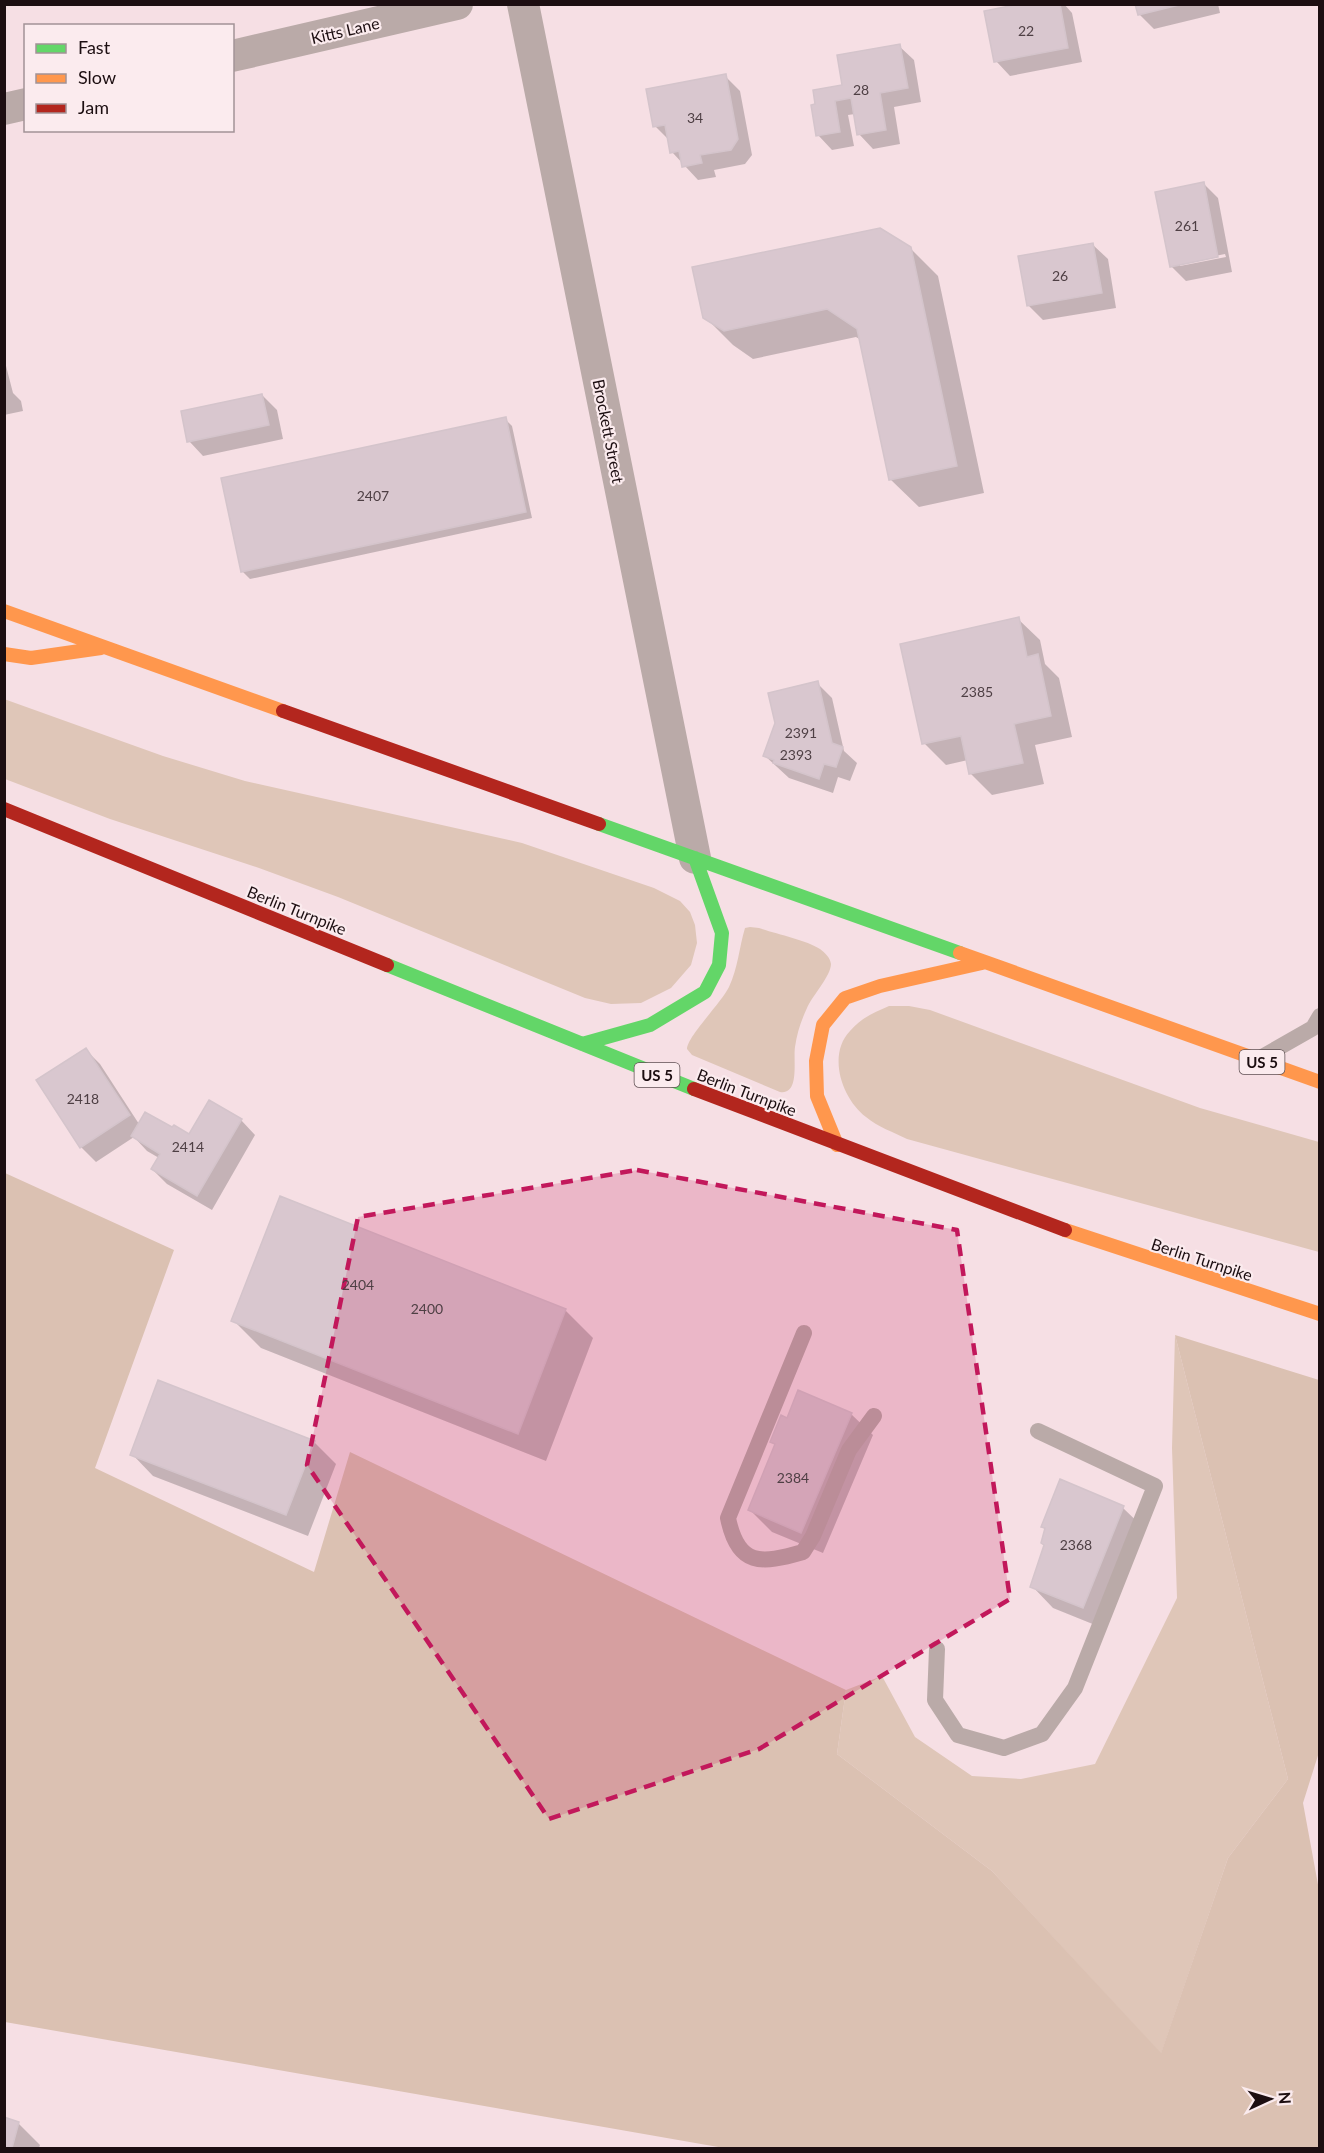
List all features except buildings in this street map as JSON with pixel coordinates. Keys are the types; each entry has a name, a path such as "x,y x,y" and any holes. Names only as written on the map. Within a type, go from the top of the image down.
{"highway":[{"name":"US 5","path":"4,611 982,963 1320,1082"},
{"path":"4,654 31,658 106,647"},
{"name":"Berlin Turnpike","path":"4,809 837,1145 1049,1225 1320,1314"},
{"path":"582,1044 650,1025 705,992 719,964 722,933 694,858"},
{"path":"837,1145 817,1096 816,1061 823,1025 845,998 880,986 982,963"}],"street":[{"name":"Kitts Lane","path":"234,56 457,4"},
{"name":"Brockett Street","path":"523,4 694,858"},
{"path":"4,109 24,104"}],"lane":[{"path":"1257,1060 1313,1028 1320,1017"},
{"path":"804,1333 728,1518 732,1536 744,1554 760,1561 803,1552 813,1536 849,1450 874,1416"},
{"path":"937,1649 934,1700 958,1736 1004,1748 1042,1734 1075,1688 1155,1486 1038,1431"}],"highlighted area":[{"path":"637,1170 957,1230 1010,1599 759,1749 549,1819 307,1465 358,1217"}],"shaded area":[{"path":"4,699 163,756 245,781 522,843 654,888 680,901 690,912 695,925 697,943 691,965 671,988 641,1003 611,1004 585,998 338,897 259,868 110,819 5,779"},
{"path":"750,927 814,946 830,959 828,974 809,1003 801,1022 795,1047 793,1083 786,1092 780,1092 692,1055 687,1049 692,1036 729,987 745,928"},
{"path":"889,1006 909,1006 930,1010 1200,1108 1319,1142 1319,1252 907,1139 876,1124 857,1109 844,1088 840,1076 839,1052 843,1041 854,1026"},
{"path":"5,1173 174,1250 95,1468 314,1572 350,1452 846,1690 837,1754 992,1871 1161,2053 1228,1858 1288,1779 1175,1335 1319,1380 1320,1749 1303,1803 1319,1890 1319,2148 724,2148 5,2022"},
{"path":"1175,1335 1288,1779 1228,1858 1161,2054 992,1871 837,1754 846,1690 882,1676 915,1737 972,1776 1021,1779 1095,1764 1177,1598 1172,1448"}],"traffic: fast":[{"path":"599,824 960,953"},
{"path":"582,1044 650,1025 705,992 719,965 722,933 695,858"},
{"path":"387,965 694,1089"}],"traffic: slow":[{"path":"4,611 283,711"},
{"path":"4,654 31,658 101,648"},
{"path":"960,953 1320,1082"},
{"path":"837,1145 817,1096 816,1061 823,1025 845,998 880,986 982,963"},
{"path":"1065,1230 1320,1314"}],"traffic: jam":[{"path":"283,711 599,824"},
{"path":"4,809 387,965"},
{"path":"694,1089 1065,1230"}]}
